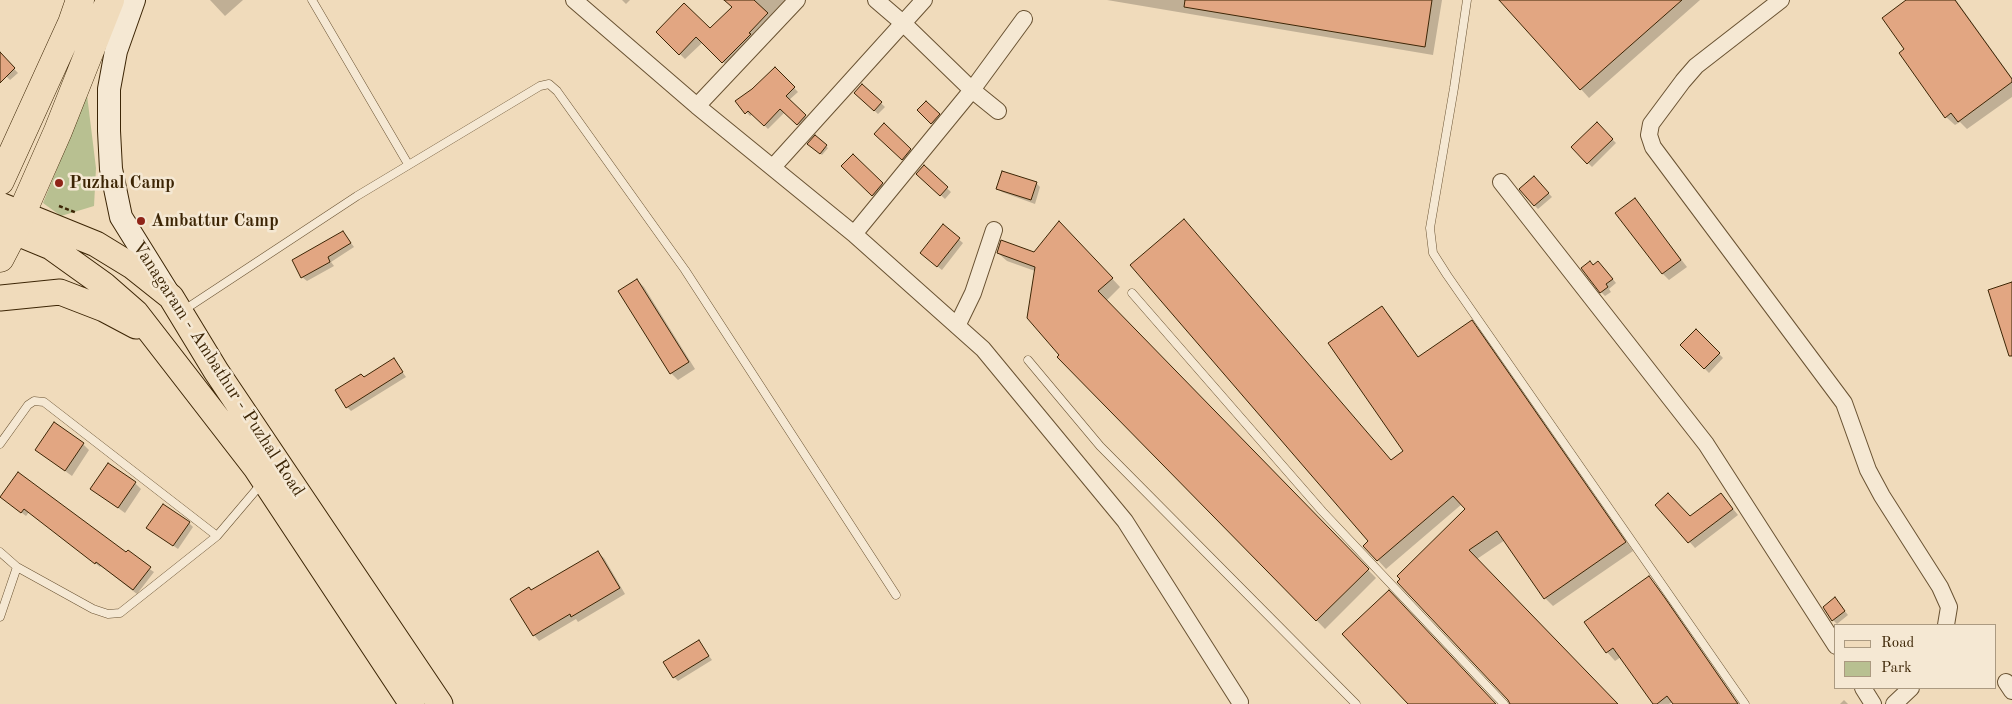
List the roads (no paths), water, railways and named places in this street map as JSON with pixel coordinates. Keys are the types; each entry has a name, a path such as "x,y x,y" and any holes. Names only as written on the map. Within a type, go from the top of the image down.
{"highway":[{"path":"2,171 72,23 80,0"},
{"path":"0,258 9,220 65,115 110,0"}],"main road":[{"path":"9,220 96,244 132,266 176,305"},
{"path":"9,220 104,285 136,313 264,481 412,704"},
{"path":"0,298 60,292 104,309 138,327 156,340"},
{"name":"Vanagaram - Ambathur - Puzhal Road","path":"176,305 216,371 440,704"}],"street":[{"name":"Vanagaram - Ambathur - Puzhal Road","path":"134,0 116,51 109,89 111,169 122,217 176,305"},
{"path":"574,0 697,106 854,234 989,356 1125,520 1240,702"},
{"path":"697,106 798,0"},
{"path":"876,0 904,24 972,90 998,111"},
{"path":"773,167 924,0"},
{"path":"1781,0 1696,66 1683,80 1651,124 1649,135 1653,147 1844,403 1868,470 1882,496 1940,587 1949,607 1946,624"},
{"path":"854,234 972,90 1024,19"},
{"path":"1501,182 1706,444 1834,643"},
{"path":"957,326 973,294 994,230"},
{"path":"1864,689 1873,704"},
{"path":"1894,704 1910,689"}],"lane":[{"path":"312,0 408,164"},
{"path":"1467,0 1430,228 1433,253 1446,275 1745,704"},
{"path":"176,305 408,164 540,86 549,84 556,90 685,270 896,596"},
{"path":"1132,293 1322,511 1504,704"},
{"path":"1028,360 1100,446 1356,704"},
{"path":"0,444 28,405 34,401 44,402 217,536"},
{"path":"0,552 17,567 93,609 108,614 120,613 217,536 264,481"},
{"path":"0,616 17,567"}],"place":[{"name":"Puzhal Camp","path":"59,183"},
{"name":"Ambattur Camp","path":"141,221"}]}
